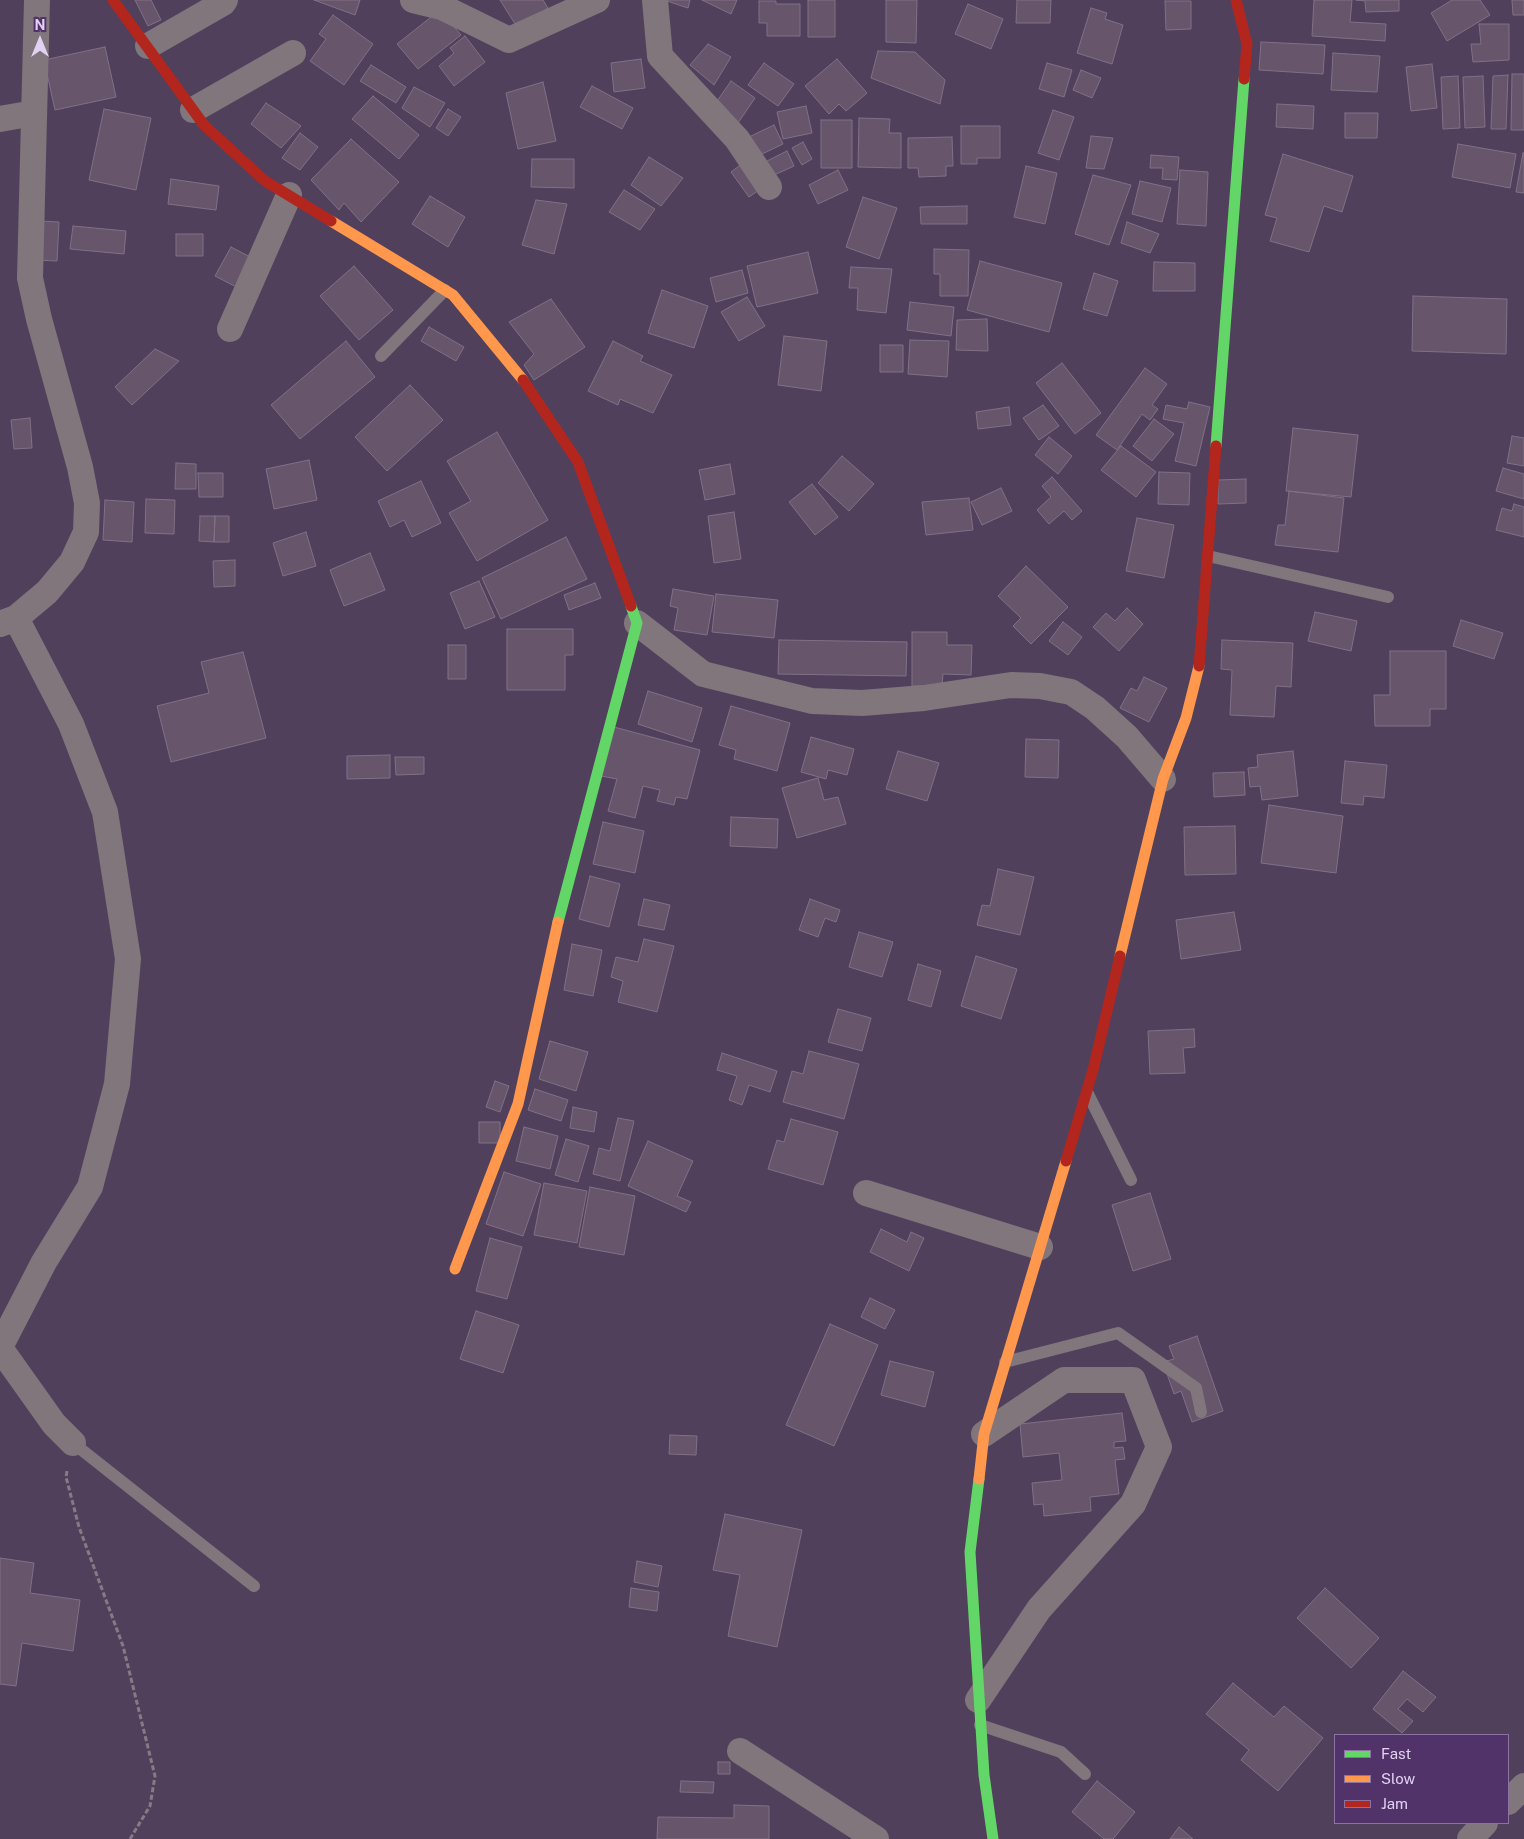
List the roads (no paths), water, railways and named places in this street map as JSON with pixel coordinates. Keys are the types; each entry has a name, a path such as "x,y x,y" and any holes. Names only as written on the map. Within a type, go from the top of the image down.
{"street":[{"path":"37,0 30,278 38,319 80,467 87,503 86,532 72,562 47,592 8,621 72,724 105,812 128,959 117,1084 90,1187 44,1262 0,1347 54,1424 73,1443"},
{"path":"113,0 204,125 265,181 453,295 522,378 578,462 637,623 703,674 812,701 862,703 924,698 1011,684 1040,686 1071,692 1095,708 1127,737 1163,779"},
{"path":"148,46 223,3 225,0"},
{"path":"413,0 442,6 509,40 597,0"},
{"path":"655,0 660,56 738,139 769,187"},
{"path":"993,1839 984,1775 979,1713 970,1552 984,1434 1087,1092 1163,779 1186,718 1200,661 1247,44 1236,0"},
{"path":"193,110 293,53"},
{"path":"0,119 34,113"},
{"path":"230,328 289,195"},
{"path":"455,1269 518,1104 557,927 637,623"},
{"path":"866,1193 1040,1247"},
{"path":"979,1713 1039,1609 1133,1504 1159,1447 1133,1380 1064,1380 984,1434"},
{"path":"740,1751 870,1837"},
{"path":"1509,1801 1524,1786"},
{"path":"1470,1839 1484,1824"}],"lane":[{"path":"381,356 445,290"},
{"path":"1208,556 1388,597"},
{"path":"1087,1092 1131,1180"},
{"path":"1006,1362 1118,1333 1196,1388 1201,1412"},
{"path":"73,1443 254,1586"},
{"path":"979,1713 1061,1752 1085,1774"}]}
